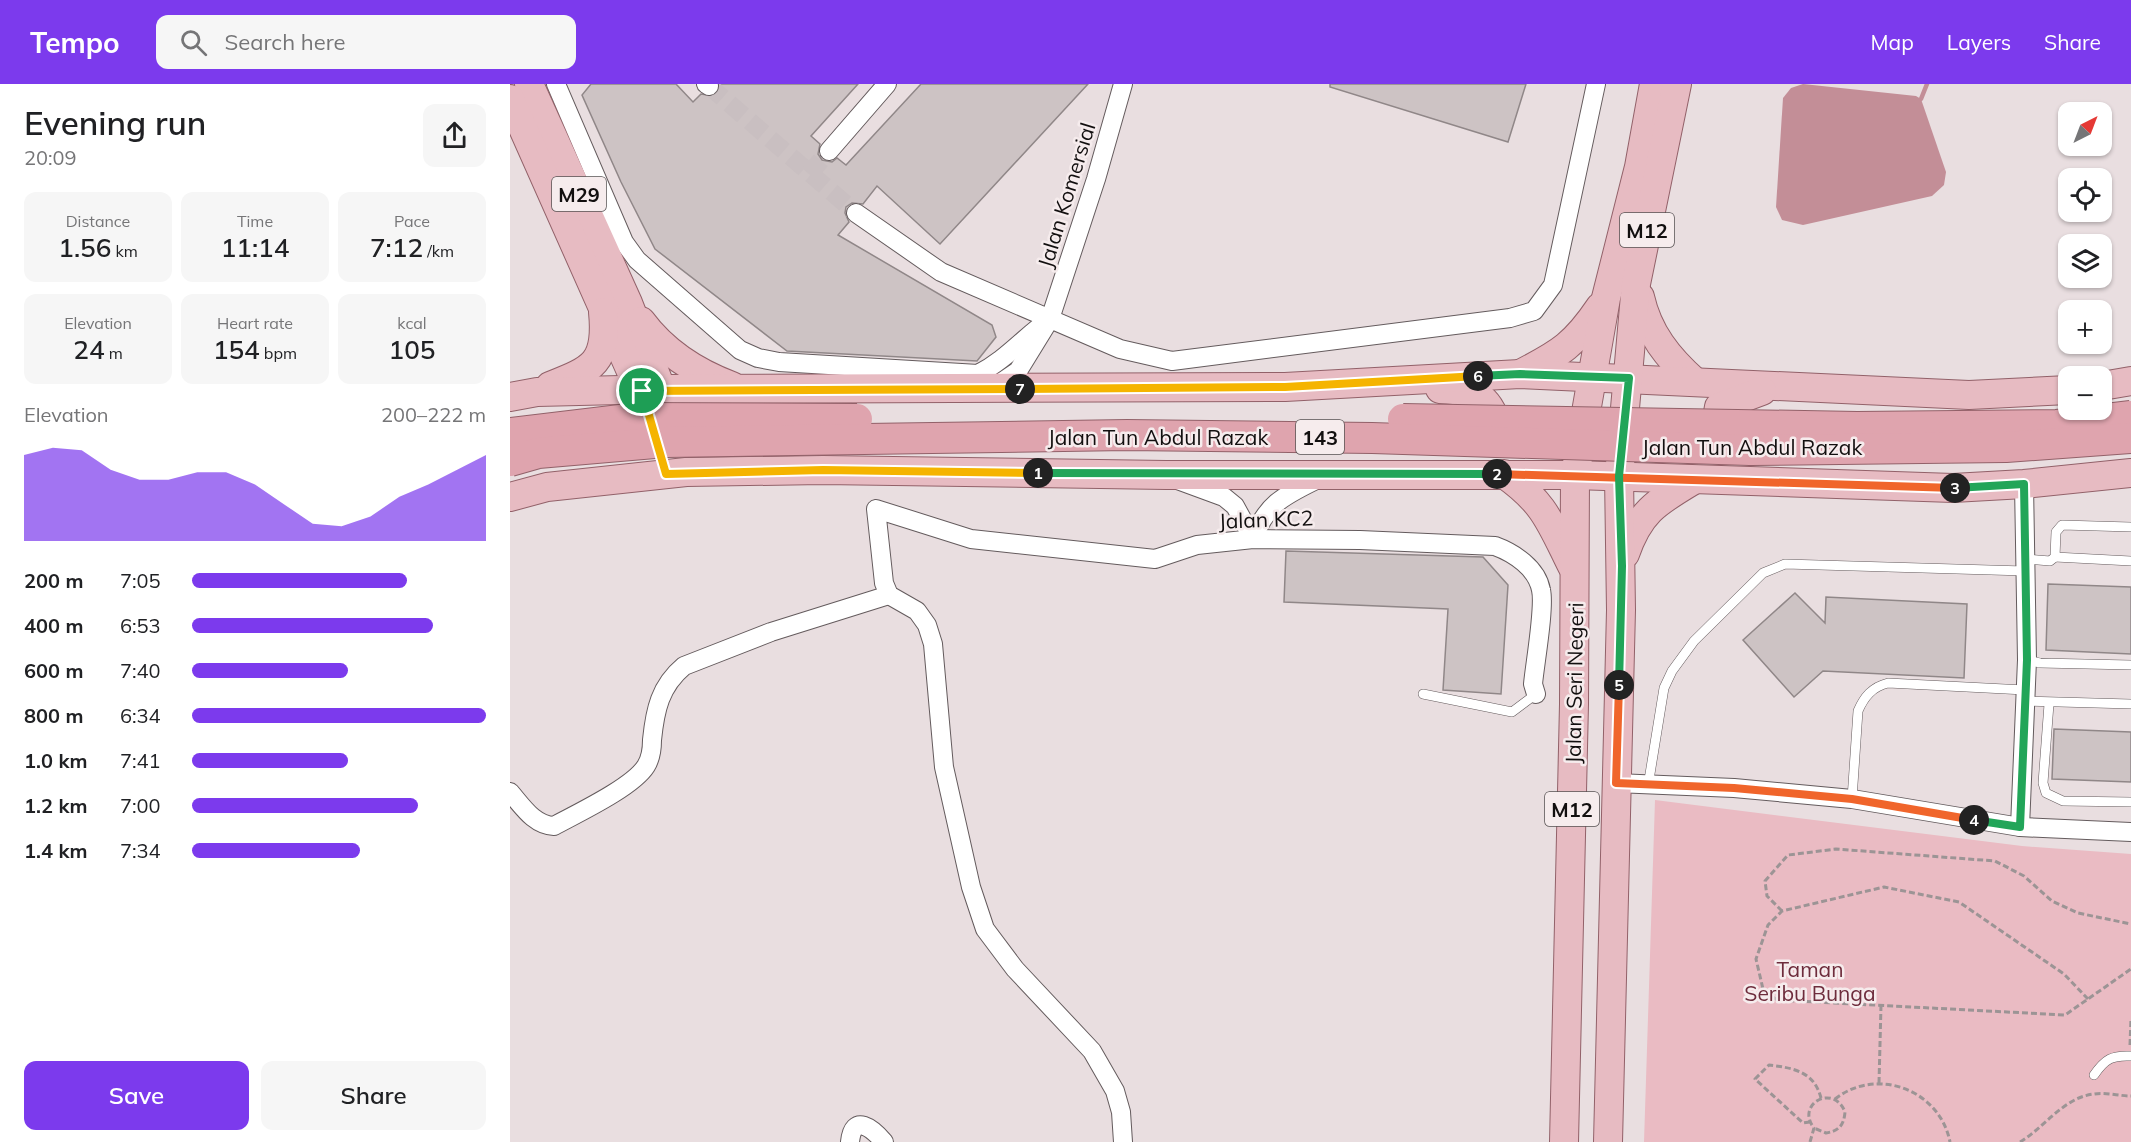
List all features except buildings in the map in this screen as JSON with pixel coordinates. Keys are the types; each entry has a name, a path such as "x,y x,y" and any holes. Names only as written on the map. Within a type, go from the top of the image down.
{"highway":[{"name":"Jalan Tun Abdul Razak","path":"510,433 637,418 1306,417 1857,427 2057,425 2131,416"},
{"name":"Jalan Tun Abdul Razak","path":"510,461 538,453 666,442 1115,436 1372,438 1750,450 2006,447 2131,438"}],"main road":[{"name":"M29","path":"529,84 615,306 652,390 676,473"},
{"name":"M12","path":"1575,476 1606,297 1640,167 1654,84"},
{"name":"M12","path":"1619,476 1636,284 1677,84"},
{"name":"M29","path":"510,99 615,306"},
{"path":"1636,284 1643,312 1656,339 1673,362 1695,382"},
{"path":"1520,374 1567,348 1583,331 1606,297"},
{"path":"524,394 585,372 597,357 615,306 687,364 711,378 742,390"},
{"path":"524,394 652,390 1285,387 1520,374 1591,375 1969,395 2058,391"},
{"path":"1382,381 1472,393 1490,408 1498,430 1491,453 1475,464 1394,474"},
{"path":"2112,384 2131,381"},
{"path":"1782,386 1743,396 1719,407 1714,435 1729,463 1791,484"},
{"path":"802,389 786,411 782,429 790,446 823,470"},
{"path":"510,497 547,487 676,473 823,470 1166,475 1504,474 1953,488 2024,484 2131,473"},
{"path":"1504,474 1528,491 1544,509 1575,570"},
{"name":"Jalan Seri Negeri","path":"1564,1142 1575,476"},
{"name":"Jalan Seri Negeri","path":"1608,1142 1622,566 1619,476"},
{"path":"1622,566 1634,529 1648,512 1692,481"}],"street":[{"path":"556,84 624,242 637,260 740,350 758,358 779,362 978,374 998,364 1029,333 1050,320"},
{"path":"829,151 887,84"},
{"name":"Jalan Komersial","path":"989,389 1005,382 1018,371 1050,320 1096,179 1123,84"},
{"path":"856,213 941,272 1120,349 1172,361 1510,318 1534,311 1553,285 1596,84"},
{"path":"1253,538 1260,519 1273,503 1326,474"},
{"path":"1166,475 1224,498 1236,506 1253,538"},
{"path":"2020,827 2027,660 2024,484"},
{"name":"Jalan KC2","path":"889,595 884,583 876,508 971,539 1155,559 1197,544 1253,538 1484,546 1510,552 1536,575 1542,591 1533,684 1536,694"},
{"path":"512,798 543,825 554,826 632,781 647,765 651,755 659,699 673,675 693,661 771,632 889,595 916,611 927,625 933,644 944,767 971,887 985,929 1004,956 1092,1051 1114,1091 1121,1112 1123,1142"},
{"path":"1616,783 1734,788 1852,799 2020,827 2131,832"},
{"path":"850,1142 852,1132 857,1127 865,1125 872,1127 884,1142"}],"lane":[{"path":"2055,557 2056,532 2062,525 2131,527"},
{"path":"1648,786 1664,688 1672,671 1695,641 1763,573 1785,564 2025,565 2050,561 2055,557 2131,561"},
{"path":"2027,660 2040,663 2131,665"},
{"path":"1852,799 1858,711 1863,700 1879,685 1888,683 2025,696 2049,704 2131,704"},
{"path":"1423,694 1512,712 1536,694"},
{"path":"2049,704 2043,783 2046,793 2062,801 2131,802"},
{"path":"2094,1075 2102,1063 2113,1056 2130,1056"}],"path":[{"path":"1782,911 1767,896 1764,881 1788,855 1836,849 1995,861 2024,876 2052,902 2078,913 2131,924"},
{"path":"2088,999 2064,974 1959,902 1884,886 1782,911 1768,925 1756,959 1763,989 1777,1000 2065,1015 2088,999 2131,969"},
{"path":"1879,1083 1881,1005"},
{"path":"2130,1056 2131,1018"},
{"path":"1810,1122 1803,1123 1755,1079 1769,1065 1793,1068 1812,1077 1821,1098"},
{"path":"1835,1099 1845,1112 1842,1125 1826,1133 1814,1128 1810,1122 1811,1105 1821,1098 1835,1099 1853,1088 1879,1083 1905,1088 1928,1101 1944,1122 1950,1142"},
{"path":"2020,1142 2036,1132 2056,1113 2093,1094 2131,1096"},
{"path":"1810,1142 1814,1128"}],"green space":[{"name":"Taman Seribu Bunga","path":"1655,800 2022,846 2131,854 2131,1142 1644,1142"}],"shaded area":[{"path":"1803,84 1916,96 1921,99 1946,172 1944,185 1932,196 1803,225 1782,220 1776,207 1783,98 1791,88"}],"waterway":[{"path":"1921,99 1927,84"}],"tunnel":[{"path":"709,86 856,213"},
{"path":"809,174 829,151"}],"route":[{"path":"642,391 663,389 1285,387 1520,374 1629,378 1619,476 1622,566 1616,783 1734,788 1852,799 1923,813 2020,827 2027,660 2024,484 1953,488 1692,481 1619,476 1504,474 1166,475 823,470 666,474 642,391"}]}
